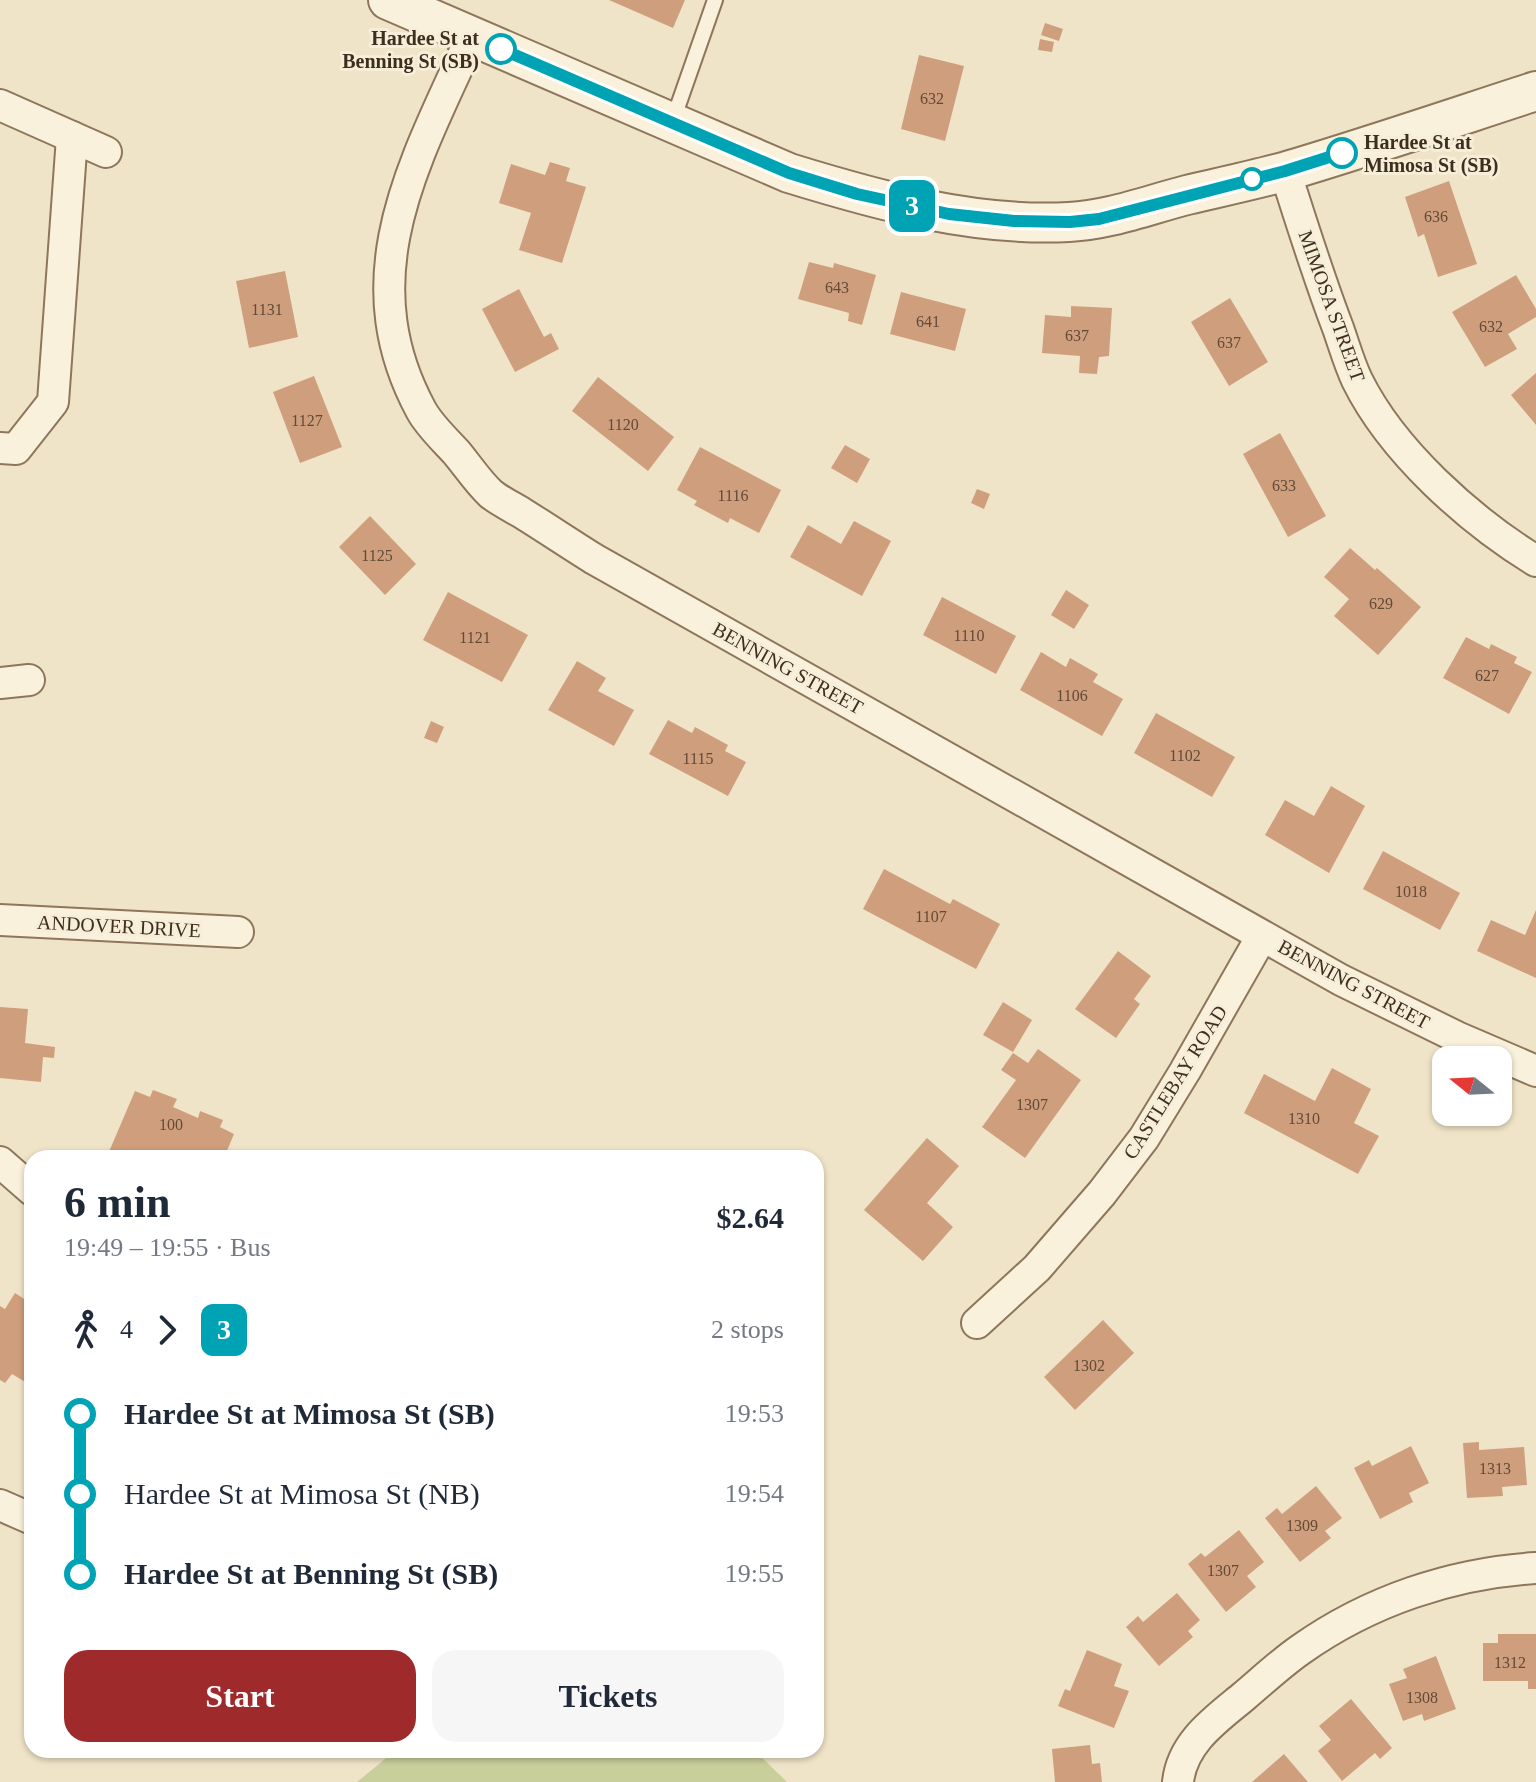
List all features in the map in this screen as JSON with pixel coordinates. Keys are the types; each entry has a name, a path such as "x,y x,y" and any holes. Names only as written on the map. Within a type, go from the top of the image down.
{"street":[{"path":"388,0 789,173 857,194 949,214 1014,221 1099,219 1285,171 1536,91"},
{"name":"BENNING STREET","path":"472,36 418,155 399,211 388,284 393,339 422,413 492,495 594,559 1341,980 1457,1037 1536,1071"},
{"path":"0,105 106,152"},
{"path":"0,448 16,449 53,402 72,137"},
{"name":"MIMOSA STREET","path":"1285,171 1314,265 1357,379 1375,410 1418,463 1483,526 1536,561"},
{"name":"ANDOVER DRIVE","path":"0,920 238,932"},
{"name":"CASTLEBAY ROAD","path":"977,1323 1037,1268 1102,1193 1144,1138 1262,936"},
{"path":"0,1162 24,1183"},
{"path":"0,1505 24,1516"},
{"path":"1178,1782 1190,1746 1209,1725 1300,1650 1353,1617 1411,1592 1471,1576 1536,1568"}],"lane":[{"path":"672,123 715,0"}],"green space":[{"path":"386,1758 762,1758 787,1782 357,1782"}],"building":[{"path":"609,0 685,0 673,28"},
{"path":"1045,23 1063,29 1059,41 1041,35"},
{"path":"1040,39 1054,42 1052,52 1038,50"},
{"path":"919,55 964,66 945,141 901,129"},
{"path":"550,162 570,168 566,181 586,187 562,263 519,250 531,213 499,203 511,164 545,175"},
{"path":"1449,181 1477,264 1438,277 1424,234 1418,237 1405,197"},
{"path":"809,262 833,268 834,263 876,275 862,325 848,321 849,313 798,299"},
{"path":"285,271 298,337 249,348 236,281"},
{"path":"1516,275 1536,309 1536,317 1508,334 1517,349 1485,367 1452,312"},
{"path":"519,289 544,337 551,333 559,349 515,372 482,309"},
{"path":"901,292 966,309 955,351 890,334"},
{"path":"1230,298 1268,362 1229,386 1191,322"},
{"path":"1071,306 1112,308 1109,356 1099,357 1097,374 1079,373 1080,356 1042,353 1045,315 1071,317"},
{"path":"1536,373 1536,425 1511,395"},
{"path":"314,376 342,447 300,463 273,392"},
{"path":"598,377 674,437 648,471 572,411"},
{"path":"1280,433 1326,516 1288,537 1243,454"},
{"path":"845,445 870,459 857,483 831,468"},
{"path":"700,447 781,490 759,533 730,518 728,523 694,505 697,501 677,490"},
{"path":"977,489 990,494 984,509 971,503"},
{"path":"370,516 416,564 385,595 339,547"},
{"path":"854,521 891,541 862,596 790,557 808,525 841,544"},
{"path":"1350,548 1421,607 1378,655 1334,616 1349,599 1324,577"},
{"path":"1066,590 1089,605 1074,629 1051,615"},
{"path":"448,592 528,635 502,682 423,640"},
{"path":"942,597 1016,636 996,674 923,635"},
{"path":"1466,637 1489,649 1491,644 1517,657 1514,663 1532,672 1509,714 1443,678"},
{"path":"1041,652 1066,667 1070,658 1098,674 1093,682 1123,699 1102,736 1020,690"},
{"path":"577,661 606,678 598,691 634,710 614,746 548,710"},
{"path":"1156,713 1235,757 1212,797 1134,753"},
{"path":"668,720 692,733 695,727 728,745 725,751 746,762 728,796 649,754"},
{"path":"431,721 444,727 437,743 424,738"},
{"path":"1331,786 1365,806 1329,873 1265,835 1285,800 1314,816"},
{"path":"1383,851 1460,893 1440,930 1363,889"},
{"path":"884,869 950,904 953,899 1000,924 976,969 863,909"},
{"path":"1536,910 1536,978 1477,951 1491,920 1525,935"},
{"path":"1118,951 1151,976 1134,999 1140,1004 1116,1038 1075,1009"},
{"path":"1003,1002 1032,1020 1013,1052 983,1035"},
{"path":"0,1007 28,1009 25,1043 55,1047 54,1058 43,1057 41,1082 0,1078"},
{"path":"1038,1049 1081,1080 1025,1158 982,1127 1016,1080 1001,1070 1013,1053 1028,1063"},
{"path":"1332,1068 1371,1089 1354,1123 1379,1136 1358,1174 1244,1113 1264,1074 1315,1101"},
{"path":"153,1090 177,1099 173,1107 198,1118 200,1111 223,1120 220,1127 234,1134 227,1150 110,1150 135,1091 150,1097"},
{"path":"927,1138 959,1166 927,1203 953,1227 923,1261 864,1210"},
{"path":"15,1293 24,1299 24,1381 12,1374 5,1383 0,1380 0,1306 5,1309"},
{"path":"1103,1320 1134,1353 1075,1410 1044,1377"},
{"path":"1479,1442 1479,1450 1524,1447 1527,1485 1502,1487 1503,1496 1467,1498 1463,1443"},
{"path":"1411,1446 1429,1483 1409,1493 1413,1502 1380,1519 1354,1468 1369,1460 1372,1466"},
{"path":"1316,1486 1342,1518 1325,1531 1331,1538 1300,1562 1265,1518 1277,1508 1282,1514"},
{"path":"1239,1530 1264,1562 1247,1576 1256,1587 1226,1612 1188,1564 1201,1553 1205,1557"},
{"path":"1177,1593 1200,1620 1188,1631 1193,1637 1159,1666 1126,1627 1138,1616 1143,1622"},
{"path":"1498,1634 1536,1634 1536,1689 1528,1689 1528,1681 1483,1681 1483,1643 1498,1643"},
{"path":"1087,1650 1122,1664 1114,1686 1129,1691 1114,1728 1058,1706 1065,1689 1070,1691"},
{"path":"1436,1656 1456,1709 1424,1721 1422,1714 1403,1721 1389,1684 1407,1678 1403,1669"},
{"path":"1351,1699 1392,1748 1380,1759 1375,1753 1342,1781 1318,1751 1331,1740 1319,1726"},
{"path":"1090,1745 1092,1764 1100,1763 1102,1782 1055,1782 1052,1749"},
{"path":"1284,1754 1308,1782 1252,1782"}],"bus line":[{"name":"3","path":"501,49 789,173 857,194 949,214 1014,221 1099,219 1285,171 1342,153"}],"place":[{"name":"Hardee St at Benning St (SB)","path":"501,49"},
{"name":"Hardee St at Mimosa St (SB)","path":"1342,153"}]}
